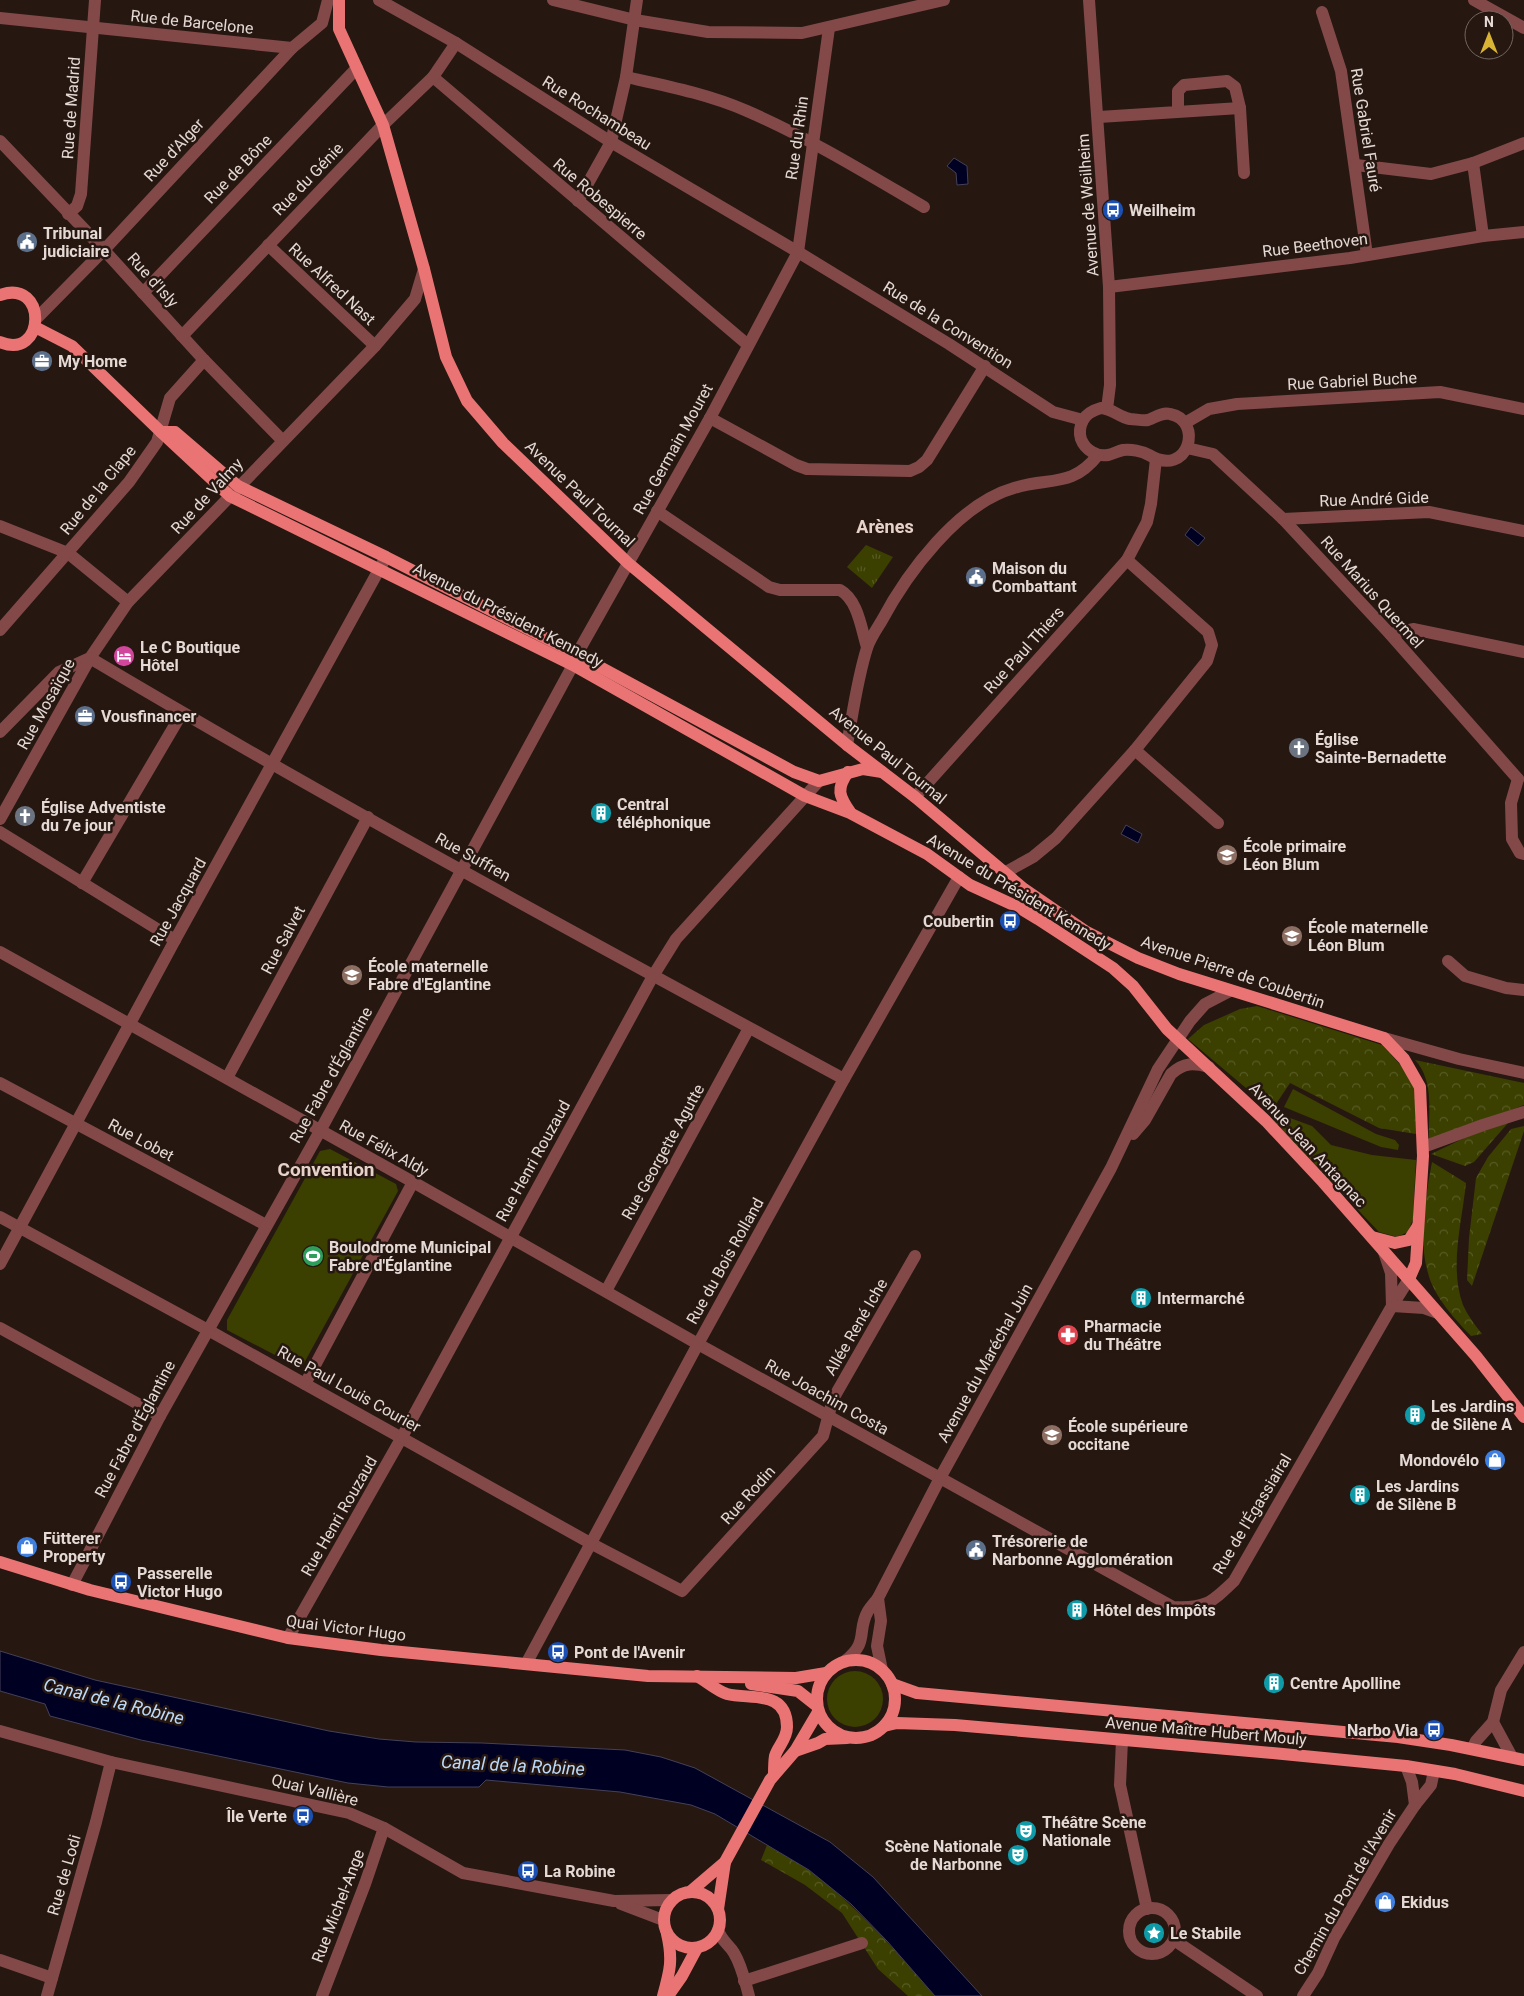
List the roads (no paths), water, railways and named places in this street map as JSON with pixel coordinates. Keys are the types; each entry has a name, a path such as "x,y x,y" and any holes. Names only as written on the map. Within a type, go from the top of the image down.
{"main road":[{"name":"Avenue Paul Tournal","path":"339,0 339,28 383,124 424,269 446,357 467,401 503,443 628,563 847,745 915,797 982,855 1006,872"},
{"path":"0,295 12,293 27,299 32,304 36,323 32,333 23,341 1,346"},
{"name":"Avenue du Président Kennedy","path":"36,323 72,346 161,432 175,432 234,491 575,659 794,772 819,782"},
{"name":"Avenue du Président Kennedy","path":"575,659 805,796 850,813 927,854 970,885 1038,918 1113,968 1135,989 1177,1040"},
{"path":"819,782 862,769 882,772"},
{"path":"848,772 841,782 840,798 850,813"},
{"name":"Avenue Pierre de Coubertin","path":"1006,872 1024,889 1084,931 1138,958 1230,991 1384,1038 1404,1059 1420,1087 1422,1147"},
{"name":"Avenue Jean Antagnac","path":"1177,1040 1209,1067 1266,1121 1409,1279 1476,1356 1524,1417"},
{"path":"1409,1279 1415,1269 1422,1147"},
{"path":"1372,1238 1395,1243 1409,1240 1418,1225"},
{"name":"Quai Victor Hugo","path":"0,1562 58,1582 288,1638 381,1650 648,1676 796,1678 826,1673"},
{"path":"795,1751 827,1739 863,1737 874,1733 884,1726 894,1706 895,1695 892,1684 882,1670 871,1663 858,1660 845,1661 826,1673 820,1683 817,1694 818,1709 833,1730 852,1737"},
{"path":"697,1676 726,1694 764,1697 775,1703 782,1710 786,1732 776,1755 770,1781"},
{"name":"Quai Victor Hugo","path":"697,1676 794,1690 805,1695 818,1709"},
{"name":"Avenue Maître Hubert Mouly","path":"892,1684 917,1694 1370,1734 1433,1742 1518,1758"},
{"path":"667,1934 681,1946 697,1948 709,1942 718,1930 720,1920 718,1909 725,1862 770,1781 795,1751 818,1709"},
{"name":"Avenue Maître Hubert Mouly","path":"884,1726 898,1723 955,1725 1406,1766 1524,1791"},
{"path":"663,1996 670,1971 671,1953 663,1920 665,1910 671,1900 679,1894 691,1891 725,1862"},
{"path":"691,1891 709,1897 718,1909"},
{"path":"668,1996 682,1976 697,1948"}],"street":[{"name":"Rue de Madrid","path":"68,214 77,206 81,194 95,0"},
{"name":"Rue d'Alger","path":"36,323 292,48 322,23 328,0"},
{"name":"Rue Rochambeau","path":"379,0 456,43 611,142 798,252"},
{"path":"553,0 635,20 708,32 802,33 944,0"},
{"path":"578,201 611,142 626,77 637,0"},
{"name":"Avenue de Weilheim","path":"1089,0 1099,117 1109,287 1110,385 1108,409"},
{"path":"1474,0 1524,28"},
{"name":"Rue Gabriel Fauré","path":"1322,12 1342,71 1367,255"},
{"name":"Rue de Barcelone","path":"0,18 292,48"},
{"name":"Rue du Rhin","path":"798,252 829,28"},
{"name":"Rue du Génie","path":"182,336 383,124 433,77 456,43"},
{"name":"Rue de Bône","path":"143,293 357,68"},
{"name":"Rue Robespierre","path":"433,77 748,344"},
{"path":"626,77 697,93 746,110 813,142 924,207"},
{"path":"1178,111 1178,91 1184,85 1227,81 1235,87 1240,108 1244,173"},
{"path":"1099,117 1240,108"},
{"name":"Rue d'Isly","path":"0,141 104,250 204,360 282,440"},
{"path":"1356,165 1431,174 1473,163 1524,143"},
{"path":"1473,163 1483,236"},
{"name":"Rue Beethoven","path":"1109,287 1367,255 1483,236 1524,232"},
{"name":"Rue Alfred Nast","path":"268,245 374,346"},
{"name":"Rue Germain Mouret","path":"575,659 710,418 798,252"},
{"name":"Rue de la Convention","path":"798,252 985,366 1053,412 1083,420"},
{"name":"Rue de Valmy","path":"90,658 128,602 374,346 415,299 424,269"},
{"name":"Rue de la Clape","path":"0,630 129,482 157,442 170,398 204,360"},
{"path":"710,418 796,465 807,469 910,471 927,460 985,366"},
{"name":"Rue Gabriel Buche","path":"1185,423 1209,409 1237,404 1440,392 1524,409"},
{"path":"1108,409 1126,418 1147,420 1157,415 1170,414 1185,423 1190,436 1187,448 1181,456 1174,460 1163,461 1144,452 1124,450 1108,455 1092,453 1082,442 1080,426 1083,420 1096,410 1108,409"},
{"name":"Rue Marius Quermel","path":"1187,448 1213,454 1283,519 1521,779"},
{"path":"847,745 856,690 867,646 892,601 923,558 958,519 986,501 1013,488 1071,478 1090,466 1098,455"},
{"name":"Rue Paul Thiers","path":"915,797 1127,560 1147,522 1156,459"},
{"path":"657,511 769,587 780,590 840,590 847,594 853,604 867,646"},
{"name":"Rue André Gide","path":"1283,519 1429,512 1524,531"},
{"path":"0,526 68,553 128,602"},
{"path":"1006,872 1033,857 1056,838 1135,750 1207,661 1212,645 1208,632 1127,560"},
{"name":"Rue Jacquard","path":"0,1264 175,940 383,563"},
{"path":"1390,634 1413,629 1524,652"},
{"path":"0,732 59,672 90,658"},
{"name":"Rue Suffren","path":"90,658 272,764 844,1080"},
{"name":"Rue Mosaïque","path":"0,819 90,658"},
{"name":"Rue Fabre d'Églantine","path":"72,1585 160,1416 320,1131 575,659"},
{"path":"82,883 182,712"},
{"path":"1135,750 1218,823"},
{"path":"1521,779 1511,803 1512,839 1520,853 1524,854"},
{"name":"Rue Henri Rouzaud","path":"288,1638 402,1437 653,976 676,940 819,782"},
{"name":"Rue Salvet","path":"227,1078 368,817"},
{"path":"0,832 175,940"},
{"name":"Rue du Bois Rolland","path":"526,1664 698,1344 959,877"},
{"name":"Rue Félix Aldy","path":"0,952 413,1182 698,1344"},
{"path":"1448,962 1465,976 1506,988 1524,990"},
{"name":"Avenue du Maréchal Juin","path":"845,1661 856,1652 868,1611 878,1598 940,1478 1123,1145 1158,1069 1177,1040 1205,1004 1230,991"},
{"name":"Rue Georgette Agutte","path":"606,1291 749,1028"},
{"name":"Avenue Pierre de Coubertin","path":"1384,1038 1459,1059 1524,1073"},
{"name":"Avenue du Maréchal Juin","path":"1123,1145 1145,1120 1171,1074 1177,1068 1192,1063 1209,1067"},
{"name":"Rue Lobet","path":"0,1084 266,1225"},
{"path":"1422,1147 1483,1124 1524,1112"},
{"path":"305,1384 413,1182"},
{"name":"Rue Paul Louis Courier","path":"0,1217 402,1437 592,1544 682,1591"},
{"path":"1384,1251 1391,1273 1392,1306 1424,1308 1438,1313"},
{"name":"Allée René Iche","path":"828,1415 833,1400 915,1256"},
{"name":"Rue de l'Égassiairal","path":"940,1478 1173,1607 1191,1608 1214,1601 1234,1580 1409,1279"},
{"path":"0,1328 160,1416"},
{"name":"Rue Joachim Costa","path":"698,1344 940,1478"},
{"name":"Rue Rodin","path":"682,1591 823,1436 828,1415"},
{"path":"878,1598 881,1621 877,1646 882,1670"},
{"path":"1472,1749 1476,1741 1493,1722 1501,1690 1524,1652"},
{"path":"1493,1722 1518,1758"},
{"name":"Quai Vallière","path":"0,1731 110,1762 349,1813 384,1828 463,1873 614,1901 663,1920"},
{"path":"1122,1740 1120,1785 1147,1909"},
{"name":"Rue de Lodi","path":"47,1996 101,1802 110,1762"},
{"name":"Chemin du Pont de l'Avenir","path":"1406,1766 1412,1782 1415,1805"},
{"name":"Chemin du Pont de l'Avenir","path":"1303,1996 1318,1973 1334,1938 1389,1844 1431,1785 1434,1771"},
{"name":"Rue Michel-Ange","path":"322,1996 384,1828"},
{"name":"Quai Vallière","path":"614,1901 671,1900"},
{"path":"1147,1909 1161,1910 1172,1919 1175,1933 1174,1940 1163,1952 1156,1954 1143,1953 1133,1944 1128,1930 1134,1916 1147,1909"},
{"path":"718,1930 724,1943 731,1949 736,1958 749,1996"},
{"path":"1174,1940 1257,1996"},
{"path":"744,1981 862,1943"},
{"path":"0,1960 52,1978"}],"water":[{"path":"954,158 967,166 968,184 957,185 956,173 947,166"},
{"path":"1191,527 1205,538 1198,546 1185,535"},
{"path":"1126,825 1142,834 1138,843 1121,834"},
{"name":"Canal de la Robine","path":"0,1651 95,1680 329,1731 379,1739 416,1742 482,1743 625,1750 661,1757 695,1768 830,1842 873,1877 982,1996 935,1996 887,1941 851,1904 809,1870 715,1814 691,1805 620,1792 486,1780 479,1787 388,1787 348,1783 141,1740 50,1716 45,1704 0,1691"}],"place":[{"name":"Weilheim","path":"1113,210"},
{"name":"Tribunal judiciaire","path":"27,242"},
{"name":"My Home","path":"42,361"},
{"name":"Maison du Combattant","path":"976,577"},
{"name":"Le C Boutique Hôtel","path":"124,656"},
{"name":"Vousfinancer","path":"85,716"},
{"name":"Église Sainte-Bernadette","path":"1299,748"},
{"name":"Central téléphonique","path":"601,813"},
{"name":"Église Adventiste du 7e jour","path":"25,816"},
{"name":"École primaire Léon Blum","path":"1227,855"},
{"name":"Coubertin","path":"1010,921"},
{"name":"École maternelle Léon Blum","path":"1292,936"},
{"name":"École maternelle Fabre d'Eglantine","path":"352,975"},
{"name":"Boulodrome Municipal Fabre d'Églantine","path":"313,1256"},
{"name":"Intermarché","path":"1141,1298"},
{"name":"Pharmacie du Théâtre","path":"1068,1335"},
{"name":"Les Jardins de Silène A","path":"1415,1415"},
{"name":"École supérieure occitane","path":"1052,1435"},
{"name":"Mondovélo","path":"1495,1460"},
{"name":"Les Jardins de Silène B","path":"1360,1495"},
{"name":"Fütterer Property","path":"27,1547"},
{"name":"Trésorerie de Narbonne Agglomération","path":"976,1550"},
{"name":"Passerelle Victor Hugo","path":"121,1582"},
{"name":"Hôtel des Impôts","path":"1077,1610"},
{"name":"Pont de l'Avenir","path":"558,1652"},
{"name":"Centre Apolline","path":"1274,1683"},
{"name":"Narbo Via","path":"1434,1730"},
{"name":"Île Verte","path":"303,1816"},
{"name":"Théâtre Scène Nationale","path":"1026,1831"},
{"name":"Scène Nationale de Narbonne","path":"1018,1855"},
{"name":"La Robine","path":"528,1871"},
{"name":"Ekidus","path":"1385,1902"},
{"name":"Le Stabile","path":"1154,1933"}],"district":[{"name":"Arènes","path":"885,526"},
{"name":"Convention","path":"326,1169"}]}
